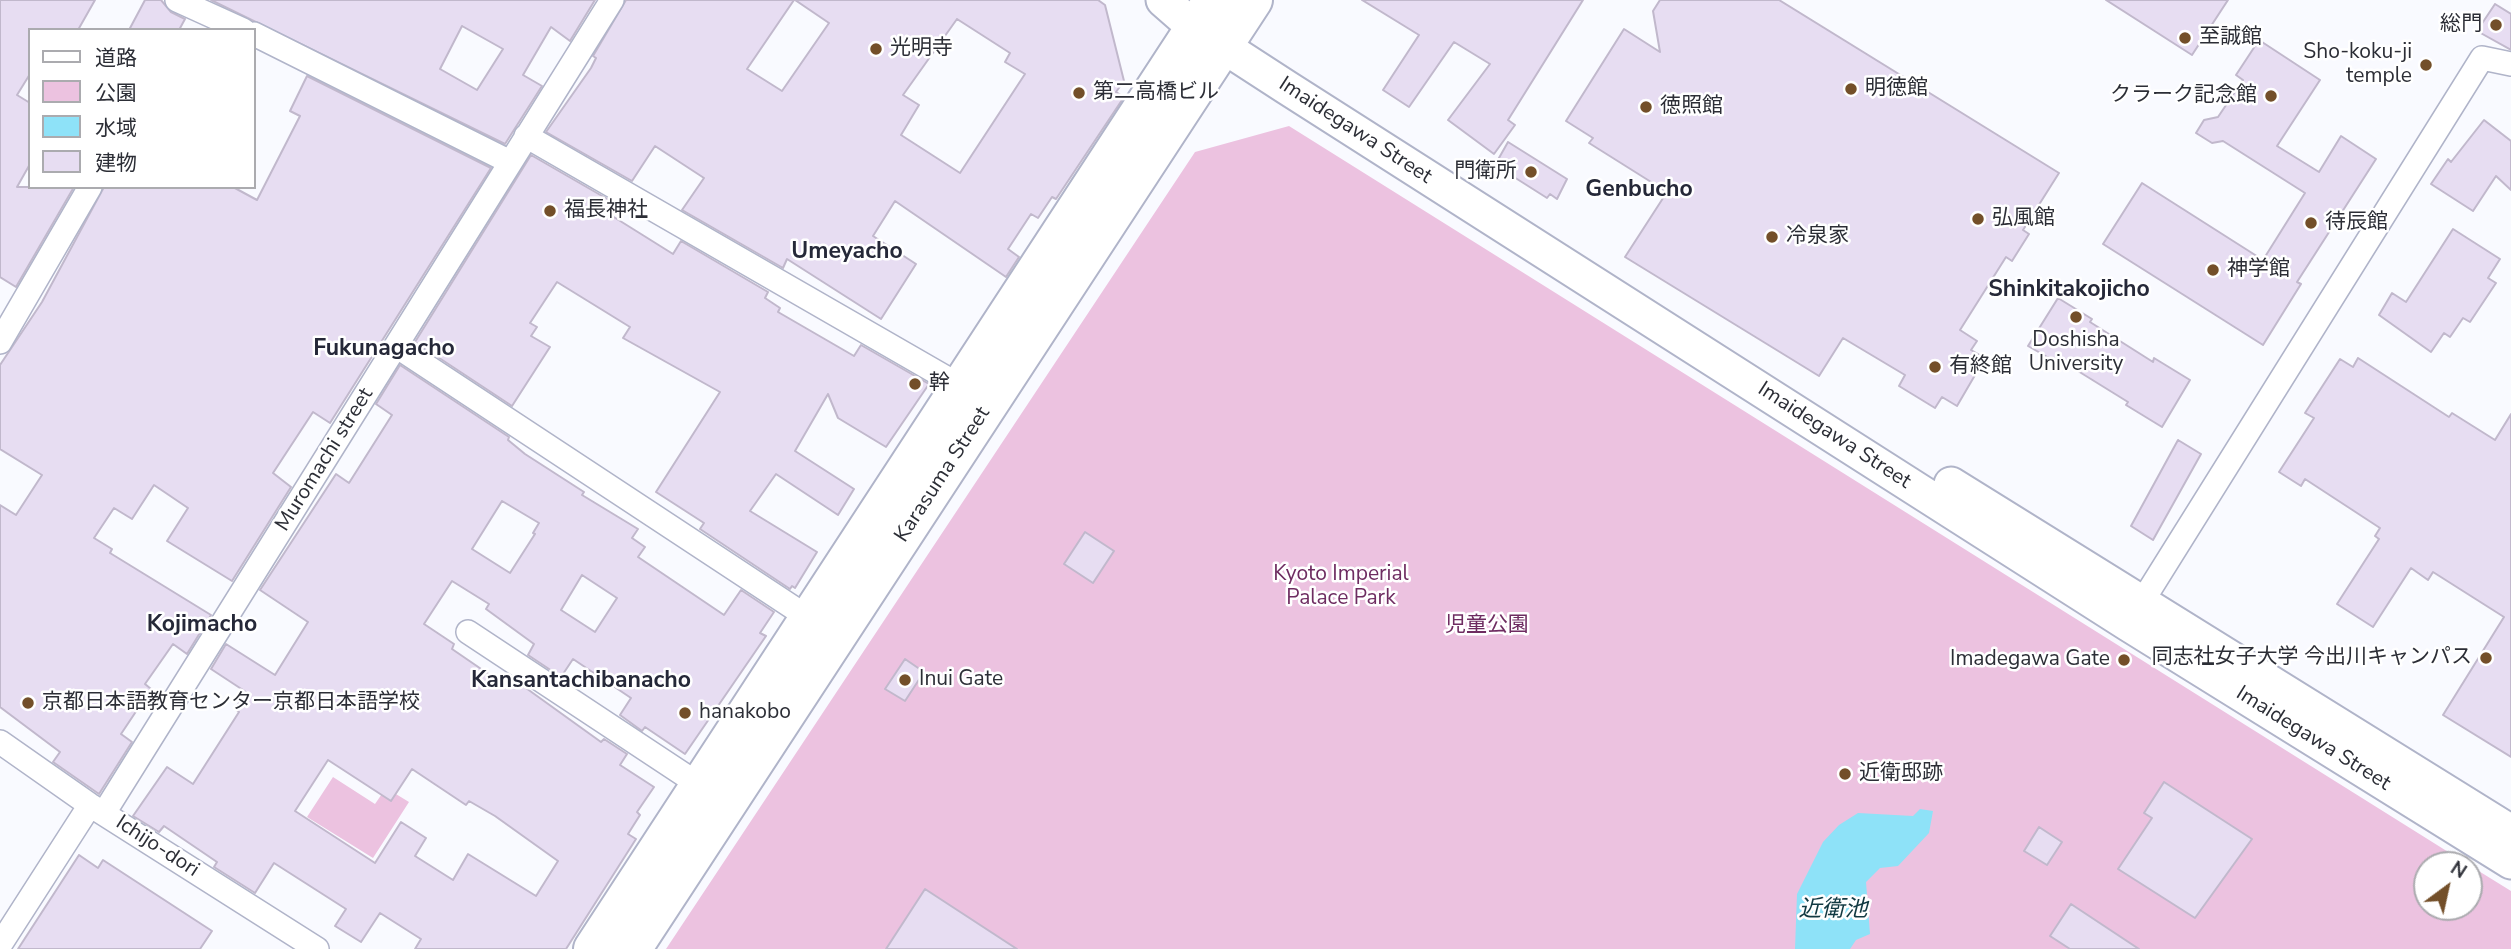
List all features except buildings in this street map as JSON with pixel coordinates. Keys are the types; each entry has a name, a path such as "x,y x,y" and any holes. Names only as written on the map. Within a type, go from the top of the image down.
{"highway":[{"name":"Karasuma Street","path":"632,949 824,628 962,387 1216,16"},
{"name":"Karasuma Street","path":"593,949 701,786 824,628 1216,16"}],"main road":[{"name":"Imaidegawa Street","path":"1163,0 1216,16 2511,862"},
{"name":"Imaidegawa Street","path":"2135,614 2511,832"}],"street":[{"path":"177,0 239,28"},
{"name":"Muromachi street","path":"0,945 97,809 396,346 612,0"},
{"path":"256,35 510,162"},
{"path":"2135,614 2482,58 2511,64"},
{"path":"526,136 962,387"},
{"path":"0,342 89,189"},
{"path":"396,346 824,628"},
{"path":"468,632 701,786"},
{"name":"Ichijo-dori","path":"0,742 97,809 317,949"}],"green space":[{"name":"Kyoto Imperial Palace Park","path":"1289,126 2447,851 2413,851 2413,921 2483,921 2483,873 2511,891 2511,949 666,949 1195,152"},
{"path":"333,777 375,804 386,788 409,802 373,858 307,817"}],"water":[{"name":"近衛池","path":"1920,809 1933,811 1929,833 1898,866 1880,868 1866,882 1870,934 1856,940 1850,949 1795,949 1797,894 1823,842 1839,825 1858,813 1913,816"}],"place":[{"name":"総門","path":"2496,25"},
{"name":"至誠館","path":"2185,38"},
{"name":"光明寺","path":"876,49"},
{"name":"Sho-koku-ji temple","path":"2426,65"},
{"name":"明徳館","path":"1851,89"},
{"name":"第二高橋ビル","path":"1079,93"},
{"name":"クラーク記念館","path":"2271,96"},
{"name":"徳照館","path":"1646,107"},
{"name":"門衛所","path":"1531,172"},
{"name":"福長神社","path":"550,211"},
{"name":"弘風館","path":"1978,219"},
{"name":"待辰館","path":"2311,223"},
{"name":"冷泉家","path":"1772,237"},
{"name":"神学館","path":"2213,270"},
{"name":"Doshisha University","path":"2076,317"},
{"name":"有終館","path":"1935,367"},
{"name":"幹","path":"915,384"},
{"name":"同志社女子大学 今出川キャンパス","path":"2486,658"},
{"name":"Imadegawa Gate","path":"2124,660"},
{"name":"Inui Gate","path":"905,680"},
{"name":"京都日本語教育センター京都日本語学校","path":"28,703"},
{"name":"hanakobo","path":"685,713"},
{"name":"近衛邸跡","path":"1845,774"}],"district":[{"name":"Genbucho","path":"1639,190"},
{"name":"Umeyacho","path":"847,252"},
{"name":"Shinkitakojicho","path":"2069,290"},
{"name":"Fukunagacho","path":"384,349"},
{"name":"Kojimacho","path":"202,625"},
{"name":"Kansantachibanacho","path":"581,681"}],"park label":[{"name":"児童公園","path":"1487,626"}]}
